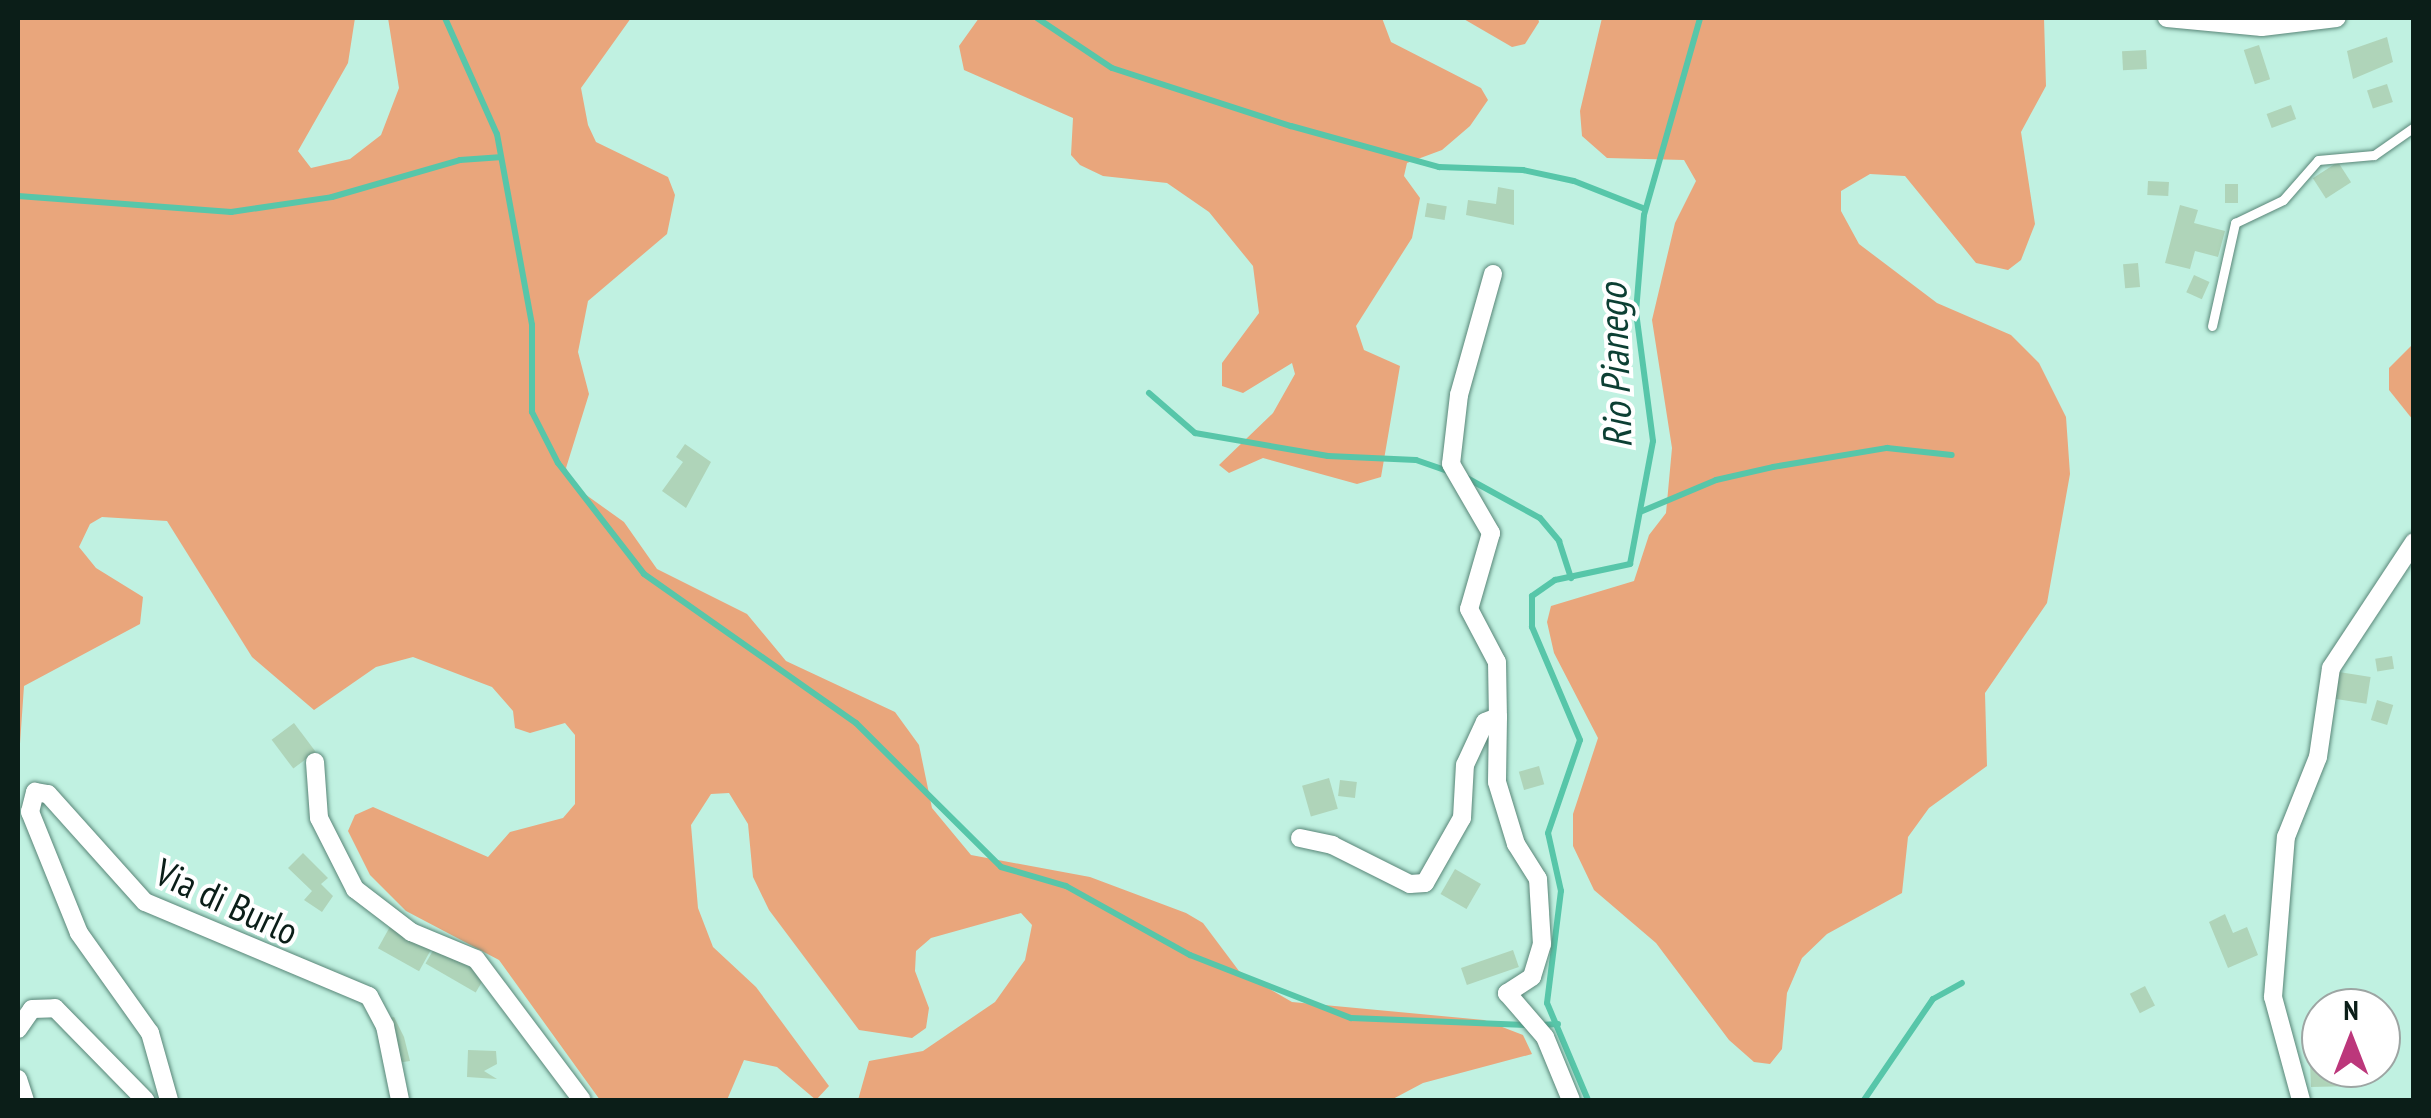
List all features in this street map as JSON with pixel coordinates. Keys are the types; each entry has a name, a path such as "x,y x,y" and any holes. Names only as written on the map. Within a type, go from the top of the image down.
{"street":[{"path":"2168,18 2262,27 2336,18"},
{"path":"1493,274 1459,395 1451,464 1491,533 1469,610 1498,662 1502,803 1538,878 1542,958 1507,993 1530,1017 1570,1100"},
{"path":"2301,1100 2273,997 2286,837 2318,757 2331,668 2414,542"},
{"path":"1300,838 1332,845 1410,884 1425,882 1462,818 1465,765 1486,722 1498,716"},
{"name":"Via di Burlo","path":"315,762 319,818 355,890 411,932 476,959 582,1100"},
{"name":"Via di Burlo","path":"169,1100 150,1033 79,933 30,812 36,792 54,800 144,902 369,996 385,1026 400,1100"},
{"path":"18,1029 32,1009 55,1008 145,1100"},
{"path":"18,1080 25,1100"}],"lane":[{"path":"2212,326 2236,223 2296,190 2318,160 2374,155 2414,127"},
{"path":"2264,964 2273,997"}],"shaded area":[{"path":"18,18 355,18 348,63 298,151 311,168 350,159 381,135 399,88 388,18 631,18 581,88 588,125 596,142 668,177 675,195 667,234 588,301 578,352 589,394 566,468 575,487 624,522 657,569 747,614 786,661 895,712 919,745 932,808 971,855 1090,877 1186,913 1203,923 1239,971 1292,1002 1484,1020 1523,1035 1532,1054 1423,1083 1391,1100 858,1100 869,1061 923,1051 995,1002 1025,960 1032,925 1021,913 931,938 916,951 915,971 929,1008 926,1028 912,1038 859,1030 769,910 753,877 748,824 729,793 711,794 691,825 698,908 713,947 756,987 829,1086 816,1100 777,1067 744,1060 727,1100 600,1100 499,960 406,911 370,875 348,831 355,815 373,807 488,857 510,832 563,818 575,804 575,735 565,723 530,733 515,728 513,711 492,687 413,657 376,667 314,710 252,657 167,521 102,517 90,524 79,547 96,568 143,597 140,624 24,686 18,773"},
{"path":"979,18 1382,18 1391,42 1481,88 1488,100 1470,126 1442,150 1407,163 1404,176 1420,198 1412,238 1356,326 1364,350 1400,366 1381,477 1357,484 1263,458 1229,473 1219,465 1273,413 1295,374 1292,363 1243,393 1222,386 1222,363 1259,313 1253,266 1209,212 1167,183 1103,176 1080,165 1071,155 1073,118 964,70 959,46"},
{"path":"1462,18 1538,18 1539,22 1525,44 1512,47"},
{"path":"1602,18 2044,18 2046,86 2021,132 2035,224 2021,260 2008,270 1976,263 1905,176 1870,174 1841,191 1841,211 1859,244 1937,303 2011,335 2039,363 2066,417 2070,474 2047,603 1985,693 1987,766 1929,808 1908,837 1902,893 1827,934 1802,958 1787,993 1782,1049 1770,1064 1754,1062 1729,1040 1656,943 1594,890 1573,846 1573,814 1598,738 1554,653 1547,622 1551,606 1634,581 1649,535 1666,513 1672,448 1652,320 1675,223 1696,181 1684,160 1607,158 1582,136 1580,111"},
{"path":"2413,344 2413,420 2389,390 2389,368"}],"building":[{"path":"2387,37 2393,62 2353,79 2347,51"},
{"path":"2259,45 2270,79 2255,84 2244,50"},
{"path":"2146,50 2147,69 2123,70 2122,51"},
{"path":"2387,84 2393,102 2373,109 2367,90"},
{"path":"2291,105 2296,119 2272,128 2267,114"},
{"path":"2338,162 2351,182 2326,198 2313,178"},
{"path":"2148,181 2169,182 2168,196 2147,195"},
{"path":"2225,184 2238,184 2238,203 2225,203"},
{"path":"1498,187 1514,190 1514,225 1466,215 1468,200 1496,204"},
{"path":"1427,203 1447,206 1445,220 1425,217"},
{"path":"2180,205 2198,210 2194,223 2225,231 2218,257 2195,251 2190,269 2165,263"},
{"path":"2138,263 2140,287 2125,288 2123,264"},
{"path":"2194,275 2210,282 2202,299 2186,292"},
{"path":"685,444 711,462 686,508 662,491 683,462 676,457"},
{"path":"2392,656 2394,669 2377,671 2375,659"},
{"path":"2339,672 2371,677 2366,704 2335,699"},
{"path":"2377,700 2393,705 2387,725 2371,720"},
{"path":"294,723 316,752 293,769 272,740"},
{"path":"1539,766 1544,784 1524,790 1519,772"},
{"path":"1329,778 1338,809 1311,816 1302,786"},
{"path":"1340,780 1357,782 1355,798 1338,796"},
{"path":"303,853 328,878 321,884 333,896 322,912 304,900 312,891 288,868"},
{"path":"1455,869 1481,884 1466,909 1440,894"},
{"path":"2225,914 2233,933 2247,927 2258,955 2228,968 2209,922"},
{"path":"392,923 433,946 419,971 378,948"},
{"path":"435,947 485,976 476,992 426,963"},
{"path":"1513,950 1519,967 1467,985 1461,968"},
{"path":"2145,986 2155,1006 2140,1013 2130,994"},
{"path":"394,1017 410,1061 397,1063 386,1019"},
{"path":"468,1050 496,1051 497,1064 484,1071 497,1079 467,1077"}],"waterway":[{"path":"445,18 497,134 532,325 532,412 558,463 644,574 856,723 1001,867 1066,886 1190,955 1351,1018 1529,1025"},
{"path":"1037,18 1112,68 1291,126 1439,167 1523,170 1574,181 1645,209"},
{"name":"Rio Pianego","path":"1588,1100 1547,1003 1561,891 1548,833 1580,740 1532,627 1532,596 1555,580 1630,564 1653,441 1636,312 1644,215 1700,18"},
{"path":"18,196 231,212 332,197 460,160 499,157"},
{"path":"1149,393 1195,433 1328,456 1416,460 1448,471"},
{"path":"1640,512 1716,480 1773,467 1887,448 1952,455"},
{"path":"1465,477 1540,518 1559,541 1571,578"},
{"path":"1864,1100 1933,999 1962,983"},
{"path":"1541,1025 1558,1024"}]}
